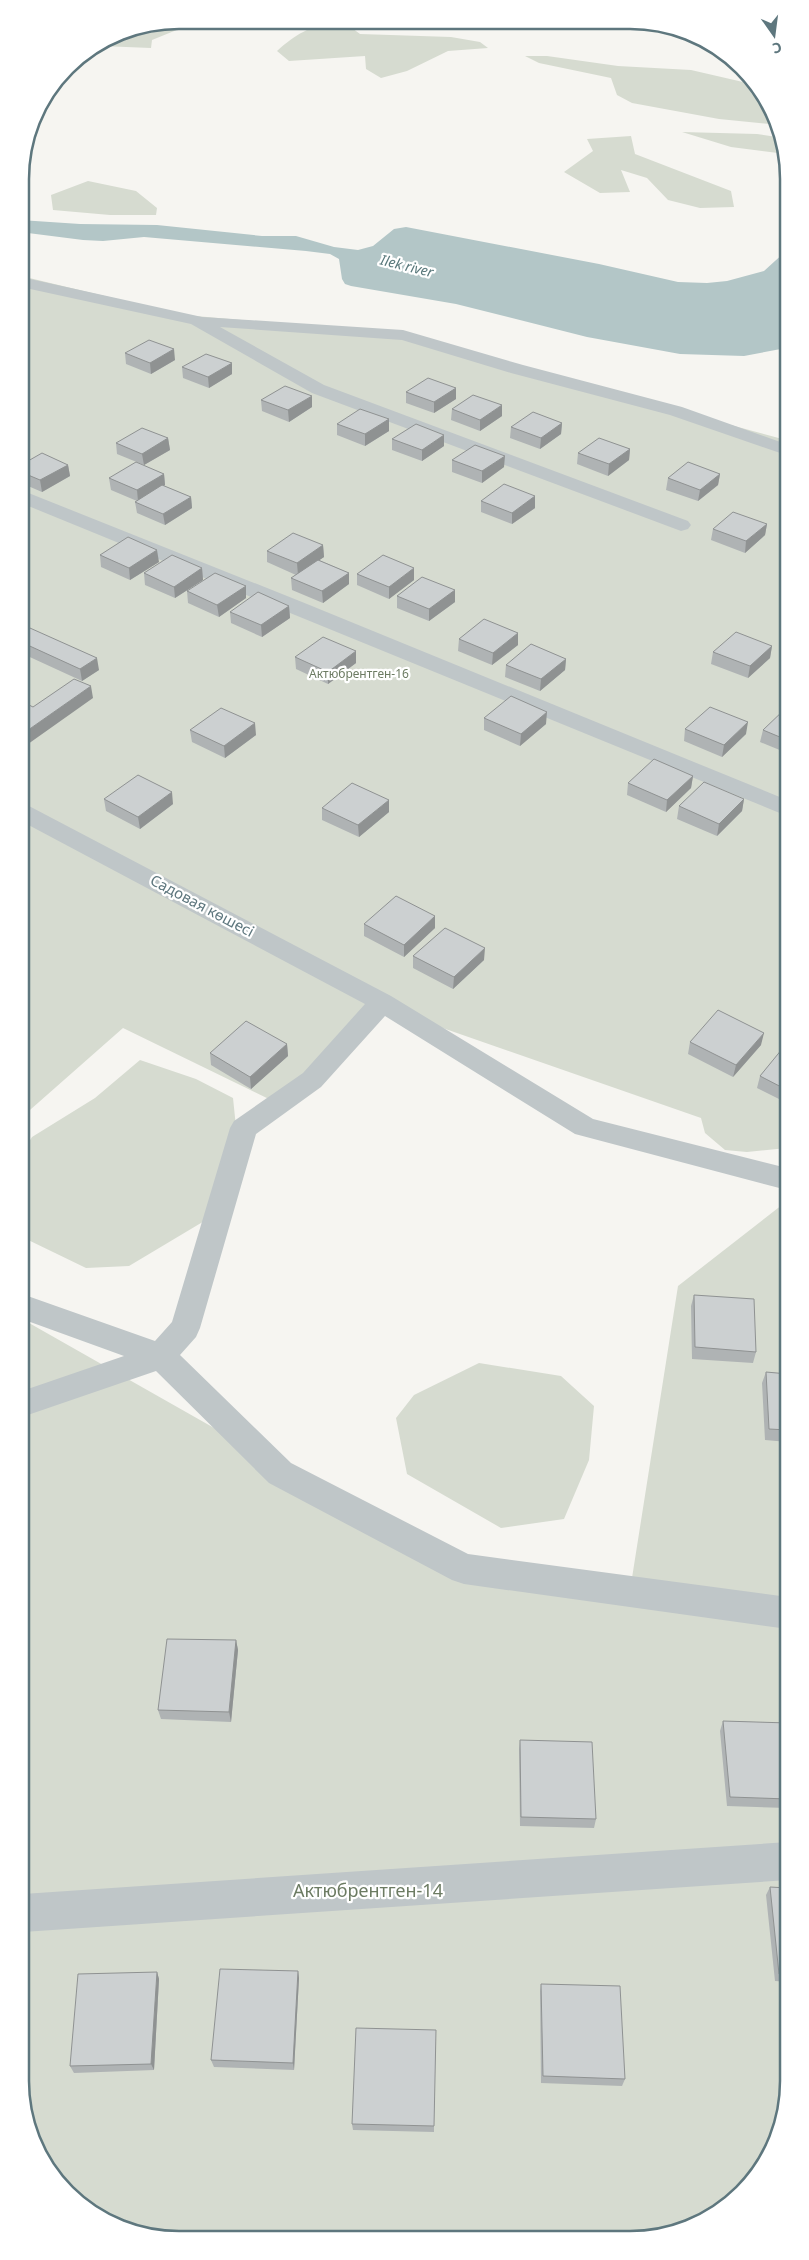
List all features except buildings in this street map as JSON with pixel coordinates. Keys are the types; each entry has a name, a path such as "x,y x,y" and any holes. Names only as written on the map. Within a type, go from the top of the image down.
{"lane":[{"path":"29,284 196,320 403,335 517,369 676,411 780,448"},
{"path":"196,320 318,389 681,525"},
{"path":"29,499 300,608 780,806"},
{"name":"Садовая көшесі","path":"29,815 382,1002 585,1127 780,1177"},
{"path":"29,1402 161,1356 185,1328 244,1128 312,1080 382,1002"},
{"path":"29,1309 161,1356 280,1473 464,1569 780,1612"},
{"path":"29,1913 780,1862"}],"green space":[{"path":"179,29 152,40 151,48 109,46 140,34"},
{"path":"310,29 353,29 360,34 451,37 480,42 488,48 448,51 407,71 381,78 366,69 365,56 289,61 277,51"},
{"path":"525,56 547,56 618,66 691,70 744,82 755,96 769,124 719,119 632,103 617,95 611,78 539,63"},
{"path":"682,132 757,134 773,137 777,153 731,147"},
{"path":"631,136 635,154 731,191 734,207 700,208 668,200 647,178 621,170 630,192 600,193 564,172 593,151 587,139"},
{"path":"88,181 136,191 157,208 156,215 110,215 53,210 51,195"},
{"name":"Актюбрентген-16","path":"29,278 184,315 389,333 780,438 780,1149 747,1152 725,1150 705,1133 701,1118 391,1010 277,1103 123,1028 29,1111"},
{"path":"140,1060 196,1079 233,1098 238,1146 211,1217 129,1266 86,1268 29,1240 29,1142 32,1137 95,1098"},
{"name":"Актюбрентген-14","path":"780,1206 780,2091 772,2129 760,2156 736,2187 705,2211 669,2226 640,2231 169,2231 131,2223 113,2216 96,2206 66,2180 54,2164 44,2147 37,2129 30,2101 29,1323 431,1551 632,1578 678,1286"},
{"path":"479,1363 561,1376 594,1406 589,1460 564,1519 501,1528 407,1474 396,1418 414,1395"}],"water":[{"name":"Ilek river","path":"29,221 80,224 157,225 262,236 296,236 334,247 358,250 373,246 394,229 406,227 599,264 678,282 707,283 727,281 764,271 780,256 780,349 744,356 680,354 587,337 456,304 351,286 345,284 342,279 339,259 330,254 144,237 103,241 29,233"}]}
